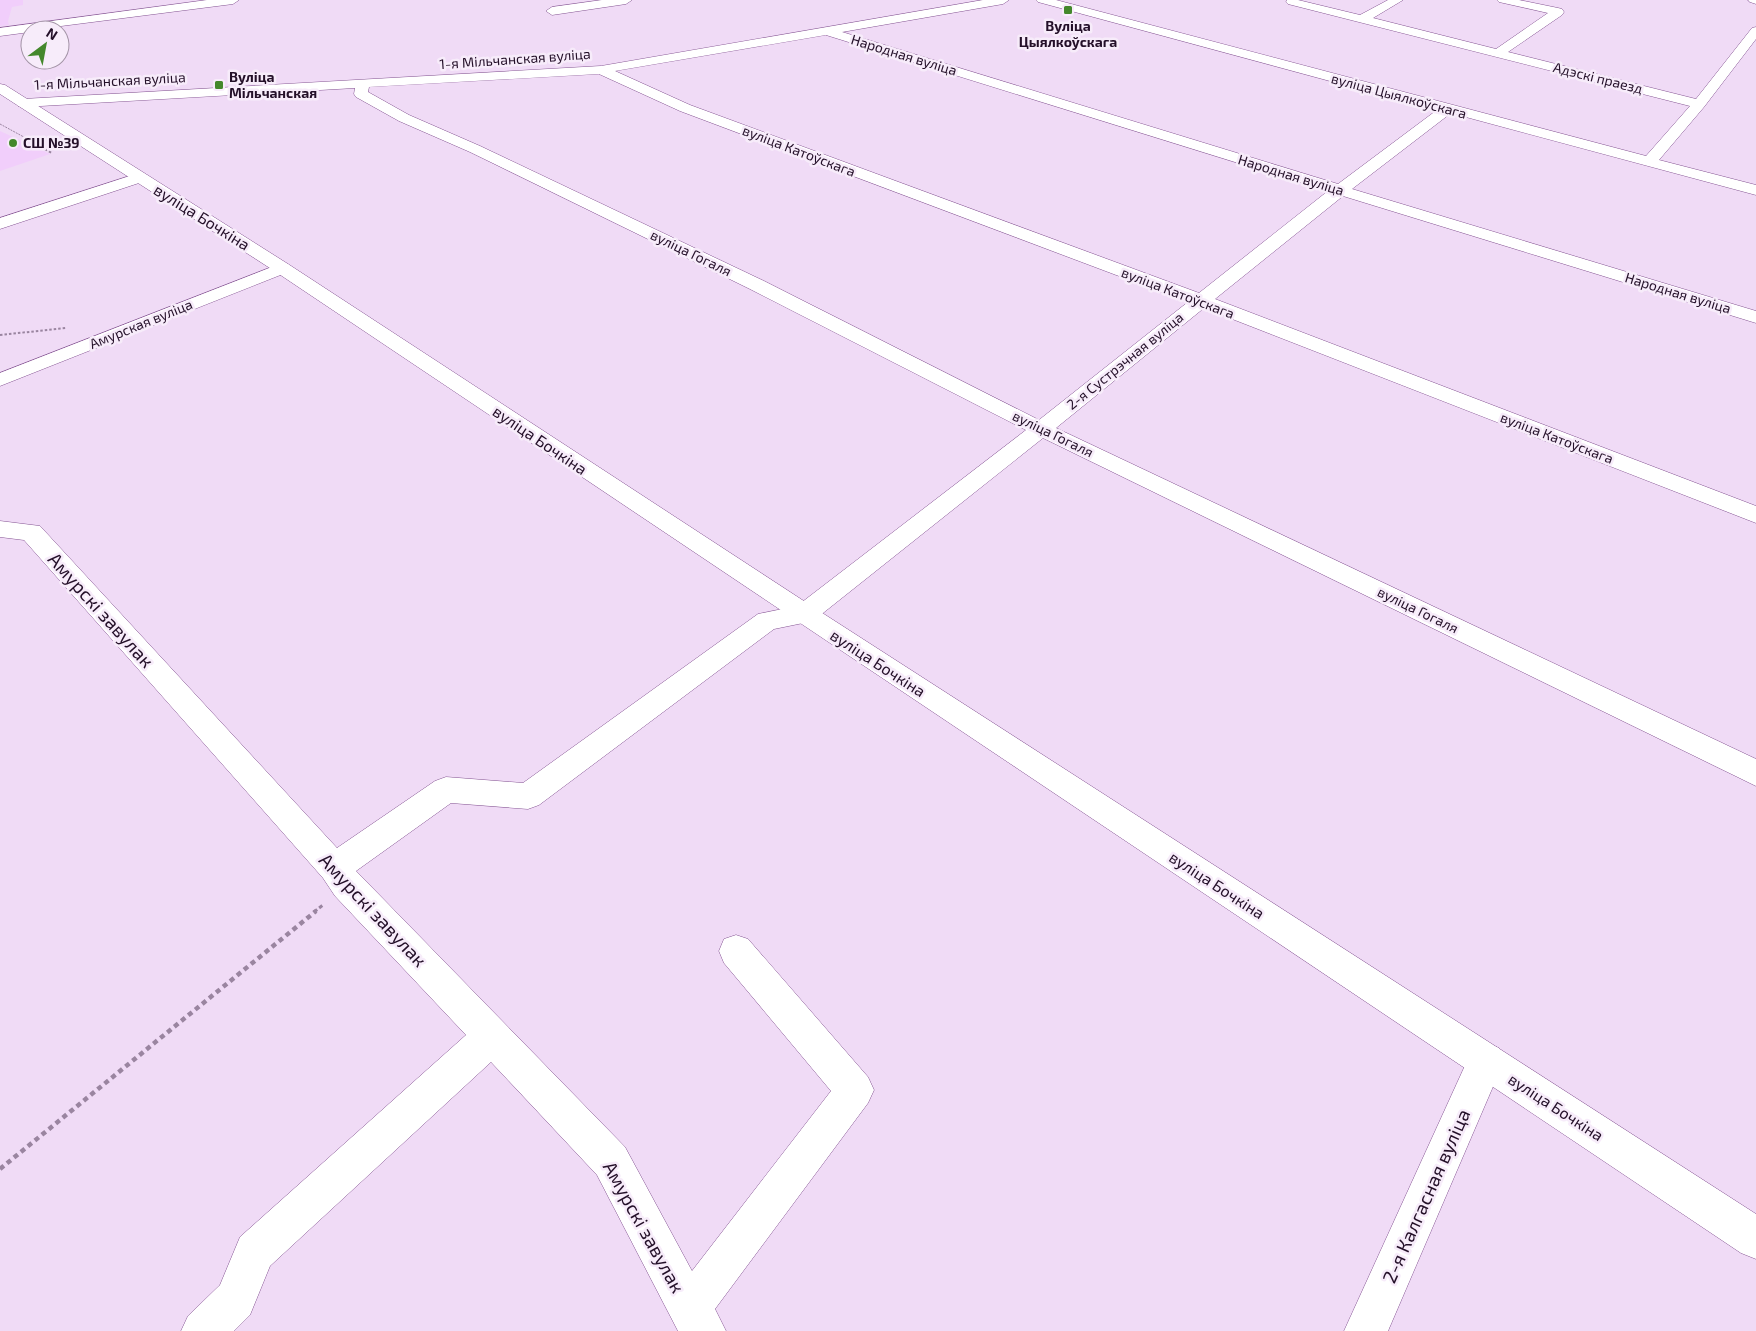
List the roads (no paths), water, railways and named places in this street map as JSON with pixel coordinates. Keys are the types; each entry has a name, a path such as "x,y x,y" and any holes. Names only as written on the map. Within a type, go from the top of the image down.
{"street":[{"path":"0,32 233,0"},
{"path":"552,11 626,0"},
{"name":"1-я Мільчанская вуліца","path":"6,92 362,85 601,70 1003,0"},
{"name":"вуліца Цыялкоўскага","path":"1042,0 1756,190"},
{"path":"1362,19 1397,0"},
{"path":"1498,53 1558,12 1503,0"},
{"name":"Адэскі праезд","path":"1292,2 1699,104"},
{"name":"Народная вуліца","path":"827,30 1756,317"},
{"path":"1649,162 1699,104 1756,31"},
{"name":"вуліца Катоўскага","path":"601,70 693,111 1200,300 1756,515"},
{"name":"вуліца Гогаля","path":"362,85 361,94 404,118 475,149 757,285 1041,429 1756,773"},
{"name":"вуліца Бочкіна","path":"6,92 282,268 804,614 1756,1238"},
{"name":"2-я Сустрэчная вуліца","path":"804,614 1041,429 1340,190 1447,109"},
{"path":"0,224 139,178"},
{"name":"Амурская вуліца","path":"0,380 282,268"},
{"name":"Амурскі завулак","path":"0,529 31,532 340,877 611,1161 696,1320"},
{"path":"340,877 446,790 528,796 767,621 804,614"},
{"path":"696,1320 855,1090 736,951"},
{"path":"203,1331 235,1315 255,1252 492,1036"},
{"name":"2-я Калгасная вуліца","path":"1366,1331 1486,1061"}],"place":[{"name":"Вуліца Цыялкоўскага","path":"1068,10"},
{"name":"Вуліца Мільчанская","path":"219,85"},
{"name":"СШ №39","path":"13,143"}]}
